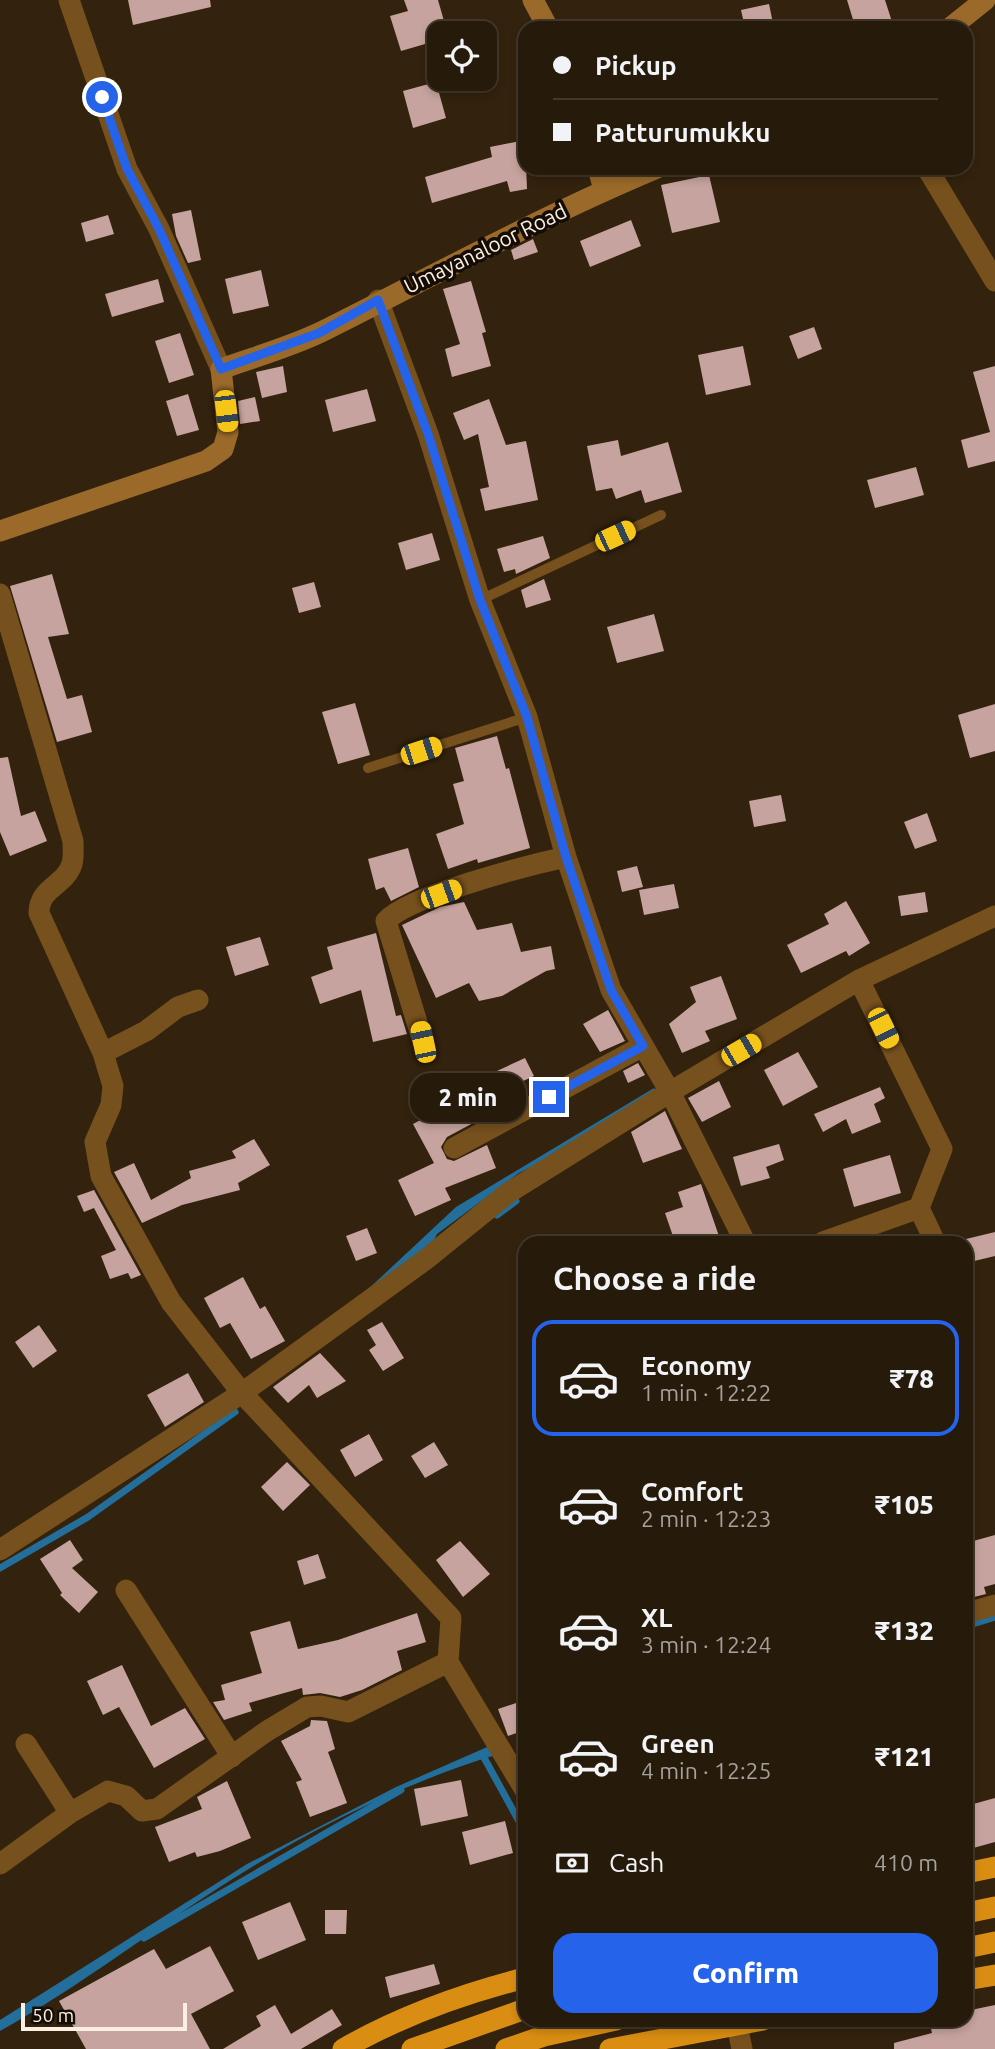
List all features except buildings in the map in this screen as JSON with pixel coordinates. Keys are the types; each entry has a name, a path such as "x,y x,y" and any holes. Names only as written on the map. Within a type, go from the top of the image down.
{"highway":[{"path":"973,1872 995,1867"},
{"path":"973,1912 995,1907"},
{"path":"973,1947 995,1942"},
{"path":"973,1979 995,1975"},
{"path":"343,2049 378,2029 488,1987 518,1980"},
{"path":"412,2049 518,2011"},
{"path":"506,2049 544,2036 584,2027"},
{"path":"610,2049 726,2027"}],"main road":[{"path":"533,0 544,21"},
{"path":"959,21 985,0"},
{"path":"600,175 604,190"},
{"name":"Umayanaloor Road","path":"221,369 319,333 378,300 640,175"},
{"path":"0,531 206,461 223,449 228,432 221,369"}],"street":[{"path":"69,0 127,169 159,229 221,369"},
{"path":"931,175 995,281"},
{"path":"378,300 428,434 480,600 527,717 566,857 611,990 670,1092 742,1236"},
{"path":"0,594 73,841 72,863 66,876 45,892 39,901 39,913 103,1053 113,1086 111,1105 95,1142 101,1176 171,1302 242,1393 451,1618 448,1662 518,1778"},
{"path":"423,1042 386,922 393,913 414,903 490,876 566,857"},
{"path":"0,1550 242,1393 425,1260 508,1193 670,1092 859,980 995,916"},
{"path":"859,980 942,1149 919,1208 932,1236"},
{"path":"103,1053 146,1031 178,1007 198,1000"},
{"path":"454,1148 643,1046"},
{"path":"839,1236 919,1208"},
{"path":"125,1590 232,1758"},
{"path":"973,1611 995,1605"},
{"path":"0,1864 70,1814 108,1791 125,1796 142,1811 157,1809 307,1707 321,1706 348,1712 448,1662"},
{"path":"26,1744 70,1814"},
{"path":"737,2027 742,2049"}],"lane":[{"path":"480,600 661,515"},
{"path":"368,768 527,717"}],"water":[{"path":"654,1088 657,1094 565,1150 519,1173 437,1234 429,1250 364,1293 456,1207"},
{"path":"494,1744 499,1754 395,1792 294,1842 0,2031 0,2020 247,1864 396,1787"}],"waterway":[{"path":"497,1215 516,1201"},
{"path":"0,1568 88,1517 235,1412"},
{"path":"973,1624 995,1617"},
{"path":"482,1754 518,1819"},
{"path":"144,1938 401,1790"}],"route":[{"path":"102,97 127,169 159,229 221,369 319,333 378,300 428,434 480,600 494,629 527,717 554,804 566,857 611,990 643,1046 549,1097"}]}
